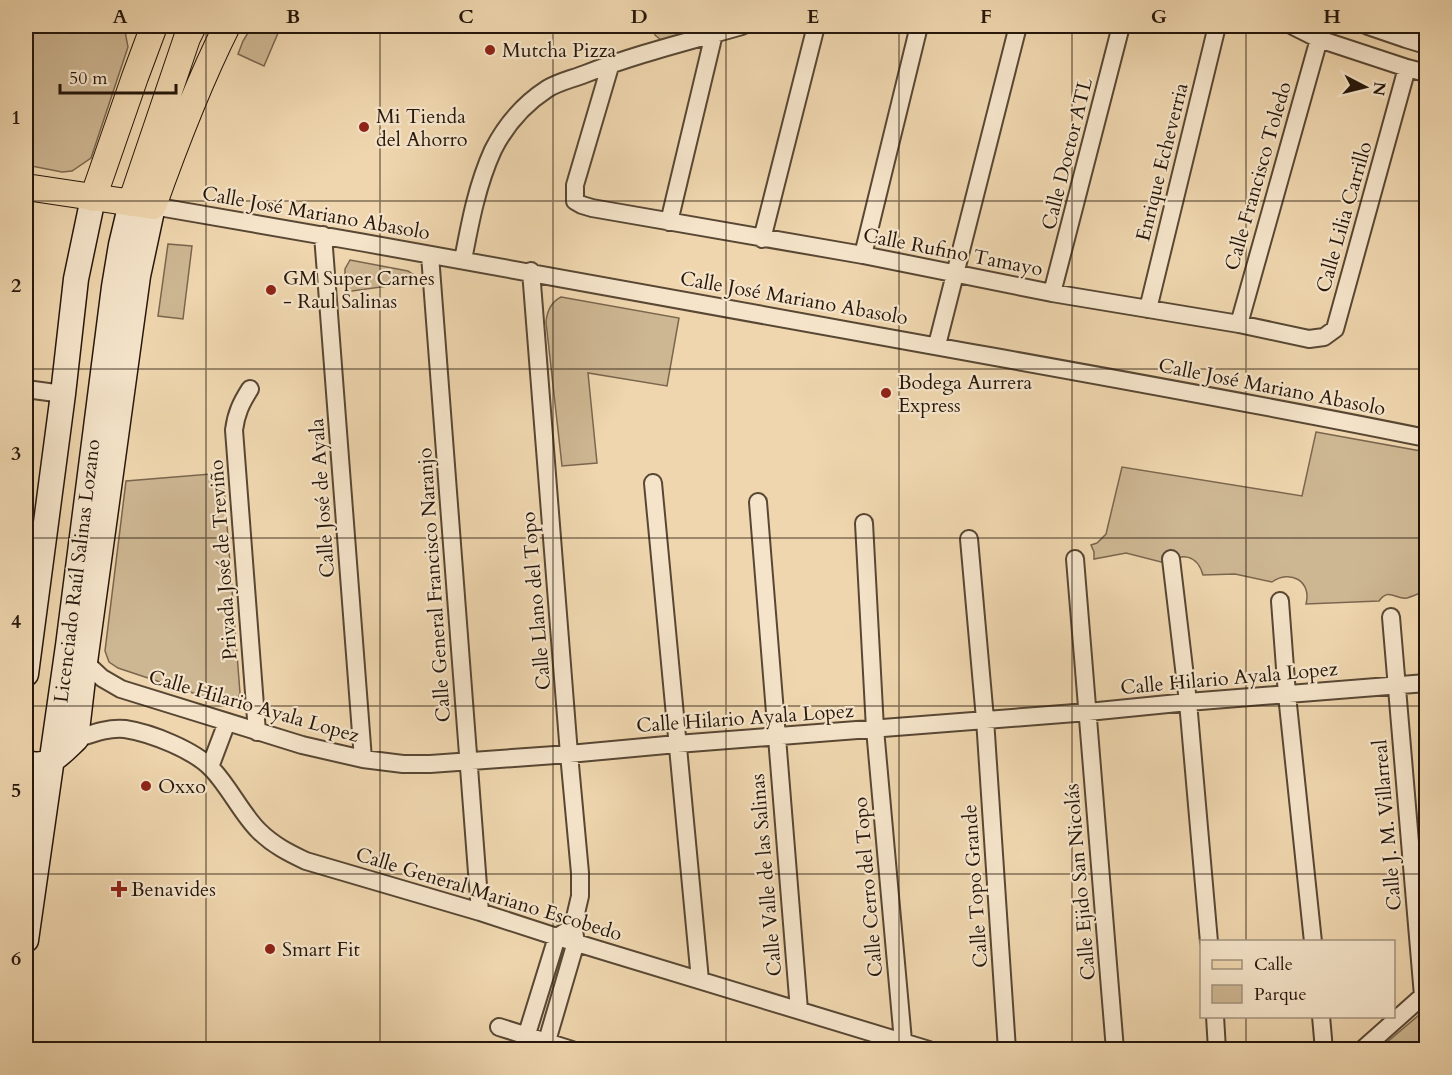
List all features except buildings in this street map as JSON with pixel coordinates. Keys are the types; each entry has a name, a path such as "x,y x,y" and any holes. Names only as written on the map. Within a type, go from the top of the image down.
{"main road":[{"path":"26,762 34,765 45,764 76,739 138,276 148,151 193,26"},
{"path":"142,205 227,26"},
{"path":"148,31 159,82 144,137 148,151"},
{"path":"26,674 76,279 93,198 148,31"},
{"path":"26,188 142,205"},
{"name":"Licenciado Raúl Salinas Lozano","path":"26,931 68,646 114,287 121,244 142,205"},
{"path":"26,776 30,787 26,824"}],"street":[{"path":"463,260 482,176 494,148 511,122 529,102 550,88 611,63 742,26"},
{"path":"762,239 816,26"},
{"path":"863,255 919,26"},
{"path":"938,345 1018,26"},
{"name":"Calle Doctor ATL","path":"1052,293 1121,26"},
{"name":"Enrique Echeverria","path":"1148,309 1217,26"},
{"path":"1293,26 1319,39 1426,73"},
{"path":"1368,26 1426,45"},
{"path":"669,222 714,34"},
{"name":"Calle Francisco Toledo","path":"1239,324 1319,39"},
{"name":"Calle Rufino Tamayo","path":"611,63 575,185 575,201 582,205 762,239 863,255 1052,293 1239,324 1309,339 1324,338"},
{"name":"Calle Lilia Carrillo","path":"1324,338 1335,329 1407,68"},
{"name":"Calle José Mariano Abasolo","path":"142,205 531,271 1324,417 1426,438"},
{"name":"Calle José de Ayala","path":"323,235 363,759"},
{"name":"Calle General Francisco Naranjo","path":"430,255 480,912"},
{"name":"Calle Llano del Topo","path":"531,271 580,873 580,896 574,934 547,1041"},
{"path":"26,389 63,394"},
{"name":"Privada José de Treviño","path":"250,389 238,410 234,430 257,732"},
{"path":"653,483 700,980"},
{"name":"Calle Valle de las Salinas","path":"758,502 799,1010"},
{"name":"Calle Cerro del Topo","path":"864,523 876,729 903,1041"},
{"name":"Calle Topo Grande","path":"969,539 985,719 1007,1050"},
{"name":"Calle Ejido San Nicolás","path":"1075,559 1115,1050"},
{"path":"1171,559 1188,702 1209,940"},
{"path":"1280,601 1287,695 1313,940"},
{"name":"Calle J. M. Villarreal","path":"1391,618 1425,995"},
{"name":"Calle Hilario Ayala Lopez","path":"85,662 111,685 257,732 363,759 403,764 569,754 1426,683"},
{"path":"210,767 226,722"},
{"name":"Calle General Mariano Escobedo","path":"76,739 108,730 125,729 176,745 210,767 259,831 288,852 306,861 557,937 574,934 700,980 929,1050"},
{"path":"524,1042 557,937"},
{"path":"1362,1050 1425,995"},
{"path":"1215,1018 1217,1050"},
{"path":"1321,1018 1324,1050"},
{"path":"499,1027 524,1042 547,1041 572,1050"}],"green space":[{"path":"26,26 124,26 128,47 91,158 72,171 62,172 26,165"},
{"path":"252,26 281,26 264,66 238,54"},
{"path":"653,26 712,26 661,40 655,35"},
{"path":"168,244 192,246 183,319 158,316"},
{"path":"350,260 408,271 418,282 345,292 345,269"},
{"path":"561,297 679,318 667,386 588,373 597,463 562,466 546,322 550,307"},
{"path":"1316,432 1426,452 1426,591 1407,598 1389,594 1379,601 1306,604 1306,589 1303,584 1292,577 1279,578 1272,582 1235,574 1203,575 1197,563 1188,557 1177,558 1165,563 1126,553 1094,559 1091,545 1097,543 1106,534 1122,467 1302,496"},
{"path":"223,473 240,693 238,699 232,704 226,704 118,668 109,662 105,651 126,481"},
{"path":"1426,1009 1426,1049 1379,1049"}],"place":[{"name":"Mutcha Pizza","path":"490,50"},
{"name":"Mi Tienda del Ahorro","path":"364,127"},
{"name":"GM Super Carnes - Raul Salinas","path":"271,290"},
{"name":"Bodega Aurrera Express","path":"886,393"},
{"name":"Oxxo","path":"146,786"},
{"name":"Benavides","path":"119,889"},
{"name":"Smart Fit","path":"270,949"}]}
